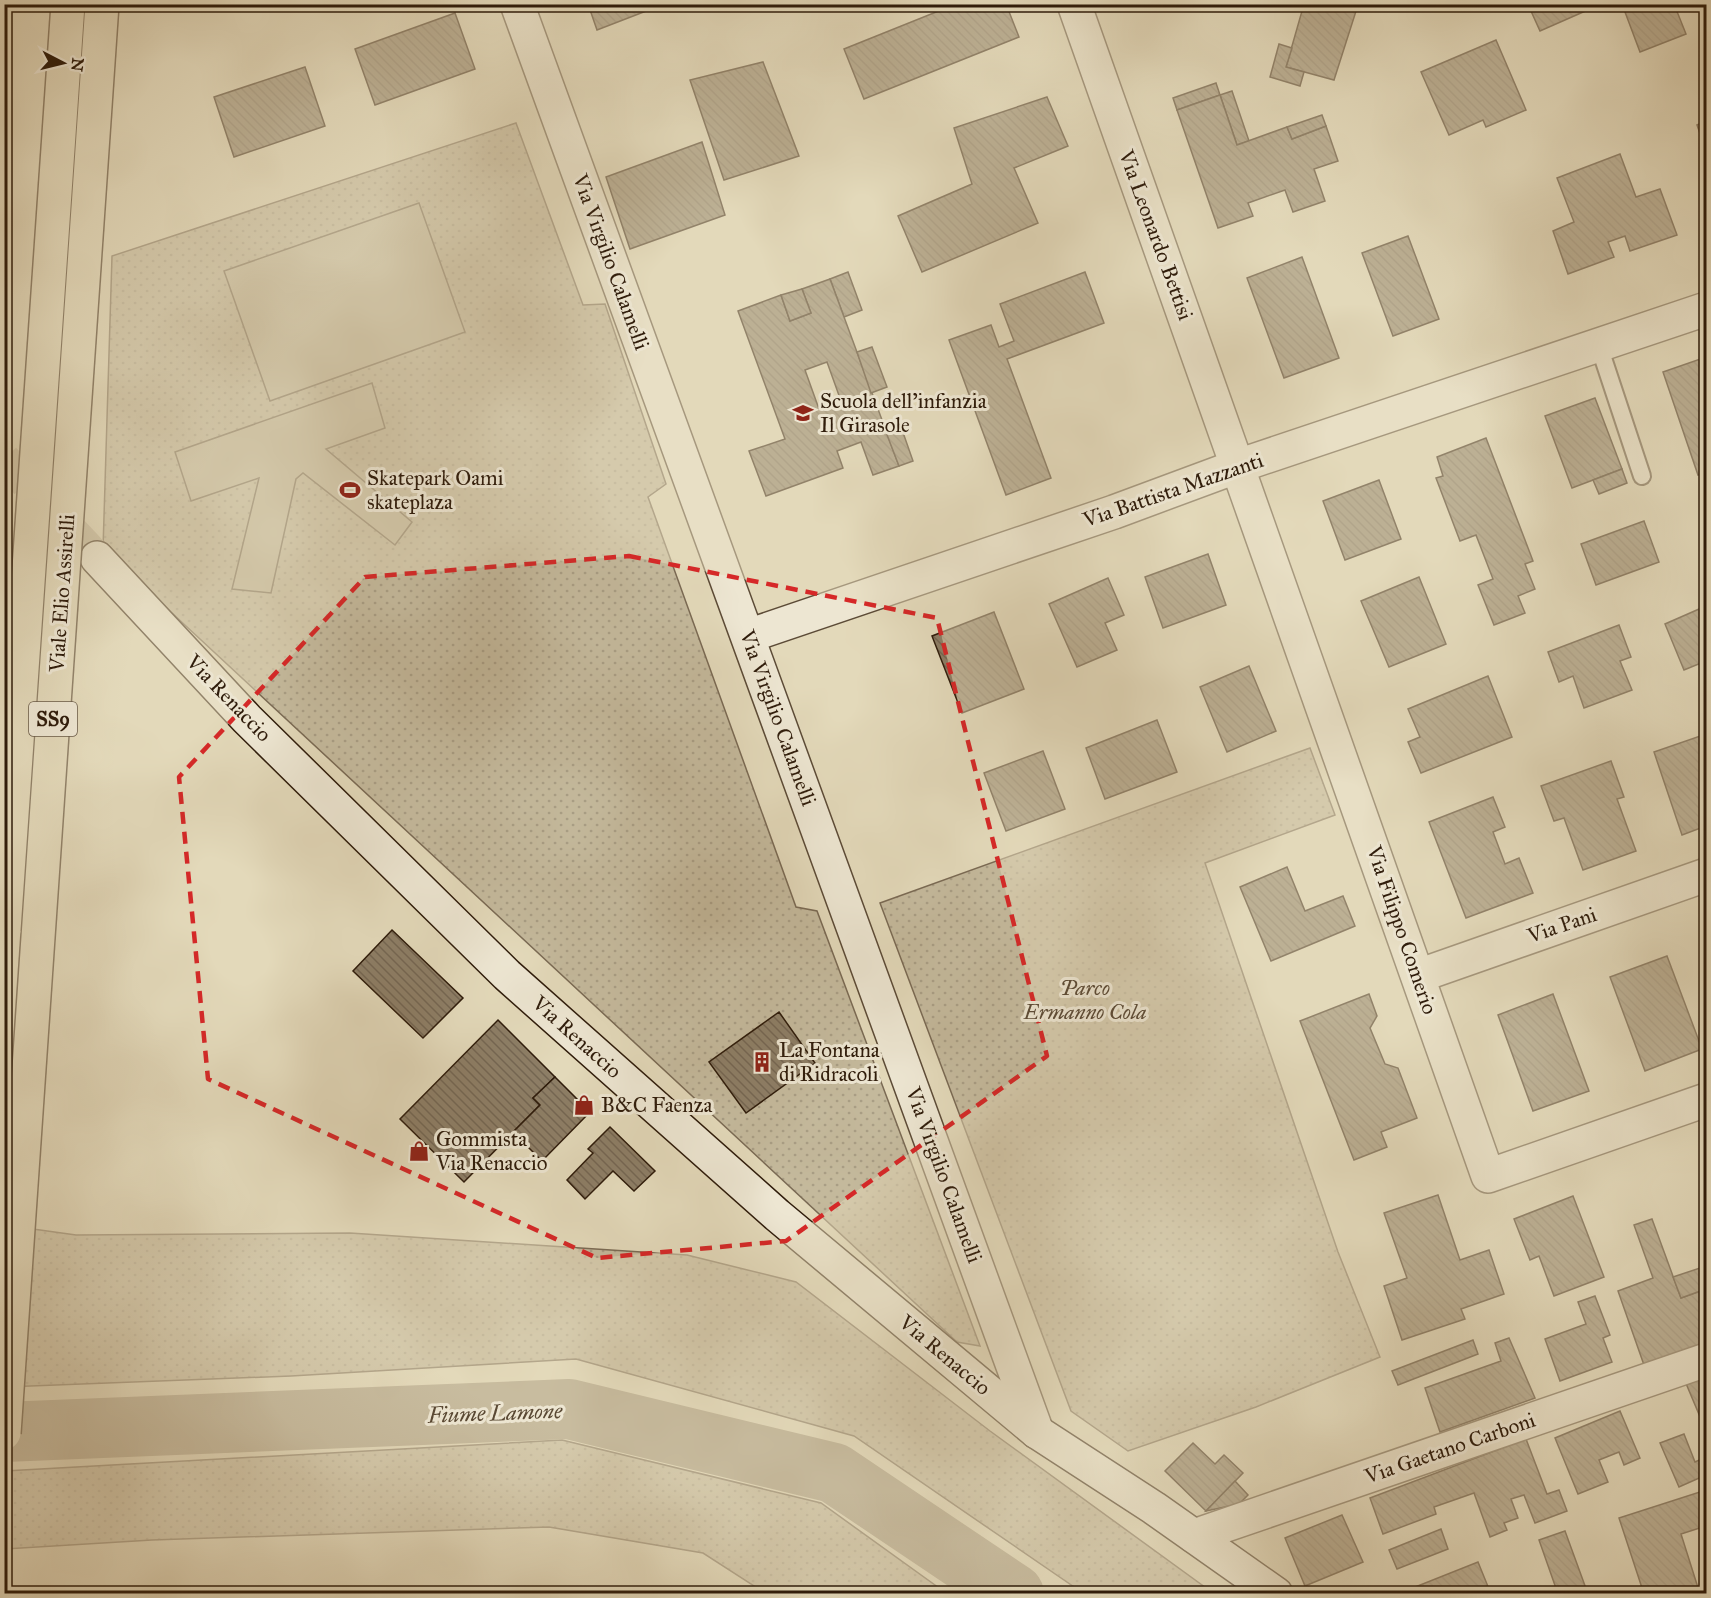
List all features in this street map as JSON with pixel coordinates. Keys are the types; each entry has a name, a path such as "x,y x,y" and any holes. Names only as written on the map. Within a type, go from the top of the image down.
{"main road":[{"name":"Viale Elio Assirelli","path":"4,930 68,4"},
{"name":"Viale Elio Assirelli","path":"4,1433 102,4"}],"street":[{"name":"Via Virgilio Calamelli","path":"517,4 1037,1432"},
{"name":"Via Leonardo Bettisi","path":"1074,4 1238,466"},
{"name":"Via Battista Mazzanti","path":"748,636 1114,512 1238,466 1707,309"},
{"name":"Via Filippo Comerio","path":"1238,466 1488,1176 1707,1100"},
{"name":"Via Renaccio","path":"96,558 247,719 507,975 777,1215 1037,1432 1276,1593"},
{"name":"Via Pani","path":"1418,976 1707,875"},
{"name":"Via Gaetano Carboni","path":"1194,1536 1707,1360"}],"lane":[{"path":"1599,346 1642,476"}],"highlighted area":[{"path":"629,556 937,618 1047,1056 786,1241 597,1258 208,1079 179,777 365,577"}],"green space":[{"path":"516,123 583,305 605,304 666,484 648,497 796,907 817,911 980,1346 957,1342 103,549 112,256"},
{"path":"419,203 465,332 270,401 224,271"},
{"name":"Skatepark Oami skateplaza","path":"372,383 385,428 326,449 412,522 395,545 303,473 296,479 271,593 232,589 259,478 191,501 175,452"},
{"name":"Parco Ermanno Cola","path":"1310,748 1335,815 1205,863 1338,1252 1380,1357 1256,1407 1128,1451 1071,1411 880,903"},
{"path":"4,1225 76,1235 350,1233 687,1255 796,1282 990,1431 1213,1593 1083,1593 854,1436 576,1359 291,1376 5,1387"},
{"path":"562,1440 821,1503 946,1593 765,1593 703,1553 549,1527 152,1540 5,1549 5,1471"}],"building":[{"path":"588,4 653,4 654,8 597,30"},
{"path":"956,4 1006,4 1019,37 864,99 844,49"},
{"path":"1304,4 1345,4 1357,8 1334,80 1286,67"},
{"path":"1544,4 1589,4 1590,9 1540,31 1531,11"},
{"path":"1622,4 1674,4 1686,34 1640,52"},
{"path":"455,13 475,69 375,105 355,49"},
{"path":"1496,40 1526,110 1486,127 1483,120 1449,135 1421,72"},
{"path":"1279,44 1292,48 1286,67 1304,72 1300,86 1270,77"},
{"path":"763,62 799,156 724,180 690,80"},
{"path":"305,67 325,126 234,157 214,97"},
{"path":"1216,83 1220,95 1177,110 1173,98"},
{"path":"1232,91 1249,141 1237,145 1220,95"},
{"path":"1220,95 1237,145 1287,127 1292,139 1326,126 1338,161 1314,169 1325,201 1293,212 1285,190 1248,203 1253,216 1218,228 1177,110"},
{"path":"1047,97 1068,146 1014,168 1038,223 922,272 898,216 972,184 954,128"},
{"path":"1322,115 1326,126 1292,139 1287,127"},
{"path":"1706,121 1706,151 1697,125"},
{"path":"702,142 725,215 630,249 606,177"},
{"path":"1620,154 1636,197 1660,189 1677,235 1630,251 1625,236 1608,242 1614,257 1568,274 1553,231 1574,222 1557,178"},
{"path":"1408,236 1439,319 1393,336 1362,253"},
{"path":"1302,257 1339,358 1284,378 1247,278"},
{"path":"848,272 862,310 844,317 830,279"},
{"path":"1085,272 1104,323 1007,359 1051,478 1006,495 949,340 991,325 999,347 1014,341 1000,304"},
{"path":"830,279 899,466 873,475 861,442 837,451 843,468 766,496 749,451 785,439 738,311 781,295 790,321 811,313 802,289","holes":["827,362 841,401 819,409 805,370"]},
{"path":"802,289 811,313 790,321 781,295"},
{"path":"872,347 887,387 871,393 857,352"},
{"path":"1706,357 1706,473 1698,475 1663,372"},
{"path":"1595,398 1622,469 1572,488 1545,416"},
{"path":"899,421 913,461 899,466 884,427"},
{"path":"1486,438 1533,561 1525,564 1535,589 1518,596 1525,613 1494,625 1478,585 1493,579 1476,535 1460,541 1436,478 1443,476 1437,457"},
{"path":"1622,469 1627,483 1599,494 1593,480"},
{"path":"1379,480 1401,539 1345,560 1323,501"},
{"path":"1644,521 1659,562 1596,585 1581,544"},
{"path":"1208,554 1226,605 1163,628 1145,577"},
{"path":"1419,577 1446,644 1389,667 1361,601"},
{"path":"1108,578 1124,615 1105,623 1117,650 1077,667 1049,604"},
{"path":"1706,606 1706,661 1684,670 1665,624"},
{"path":"994,612 1024,689 962,713 932,636"},
{"path":"1619,625 1631,657 1620,661 1632,690 1584,708 1573,676 1559,682 1548,652"},
{"path":"1249,666 1276,731 1227,752 1200,687"},
{"path":"1488,676 1512,737 1421,773 1408,742 1420,737 1408,709"},
{"path":"1157,720 1177,772 1105,799 1086,748"},
{"path":"1706,734 1706,826 1682,835 1654,752"},
{"path":"1043,751 1065,809 1006,831 984,773"},
{"path":"1611,761 1624,797 1617,799 1636,851 1583,870 1564,818 1554,821 1541,786"},
{"path":"1493,797 1505,827 1493,832 1505,864 1519,858 1533,893 1466,918 1429,822"},
{"path":"1287,867 1305,911 1343,896 1355,926 1271,961 1240,887"},
{"path":"392,930 463,998 423,1038 353,971"},
{"path":"1667,956 1702,1049 1645,1071 1610,977"},
{"path":"1369,994 1377,1016 1370,1028 1385,1064 1398,1068 1417,1118 1381,1132 1387,1147 1354,1160 1300,1021"},
{"path":"1553,994 1589,1091 1533,1111 1498,1015"},
{"name":"La Fontana di Ridracoli","path":"779,1012 815,1063 746,1113 709,1062"},
{"path":"498,1020 555,1077 533,1098 540,1105 464,1182 400,1119"},
{"path":"555,1077 590,1112 542,1161 513,1132 540,1105 533,1098"},
{"path":"610,1127 655,1171 634,1191 613,1171 585,1199 567,1180 593,1153 588,1149"},
{"path":"1438,1195 1460,1260 1489,1250 1504,1294 1461,1309 1465,1319 1402,1340 1384,1286 1407,1278 1384,1213"},
{"path":"1573,1196 1604,1277 1554,1296 1539,1256 1530,1260 1514,1219"},
{"path":"1652,1219 1681,1298 1706,1289 1706,1343 1644,1365 1618,1291 1653,1278 1634,1225"},
{"path":"1706,1266 1706,1289 1681,1298 1673,1277"},
{"path":"1595,1296 1610,1335 1603,1338 1612,1362 1560,1381 1545,1339 1586,1324 1578,1302"},
{"path":"1509,1338 1535,1398 1440,1432 1425,1388 1501,1361 1495,1343"},
{"path":"1473,1340 1478,1354 1398,1385 1392,1371"},
{"path":"1706,1371 1706,1431 1685,1381"},
{"path":"1620,1411 1640,1458 1624,1465 1619,1452 1599,1460 1608,1482 1578,1494 1555,1438"},
{"path":"1684,1434 1695,1462 1706,1457 1706,1475 1679,1487 1660,1443"},
{"path":"1526,1439 1547,1494 1559,1490 1567,1511 1535,1523 1524,1495 1511,1499 1518,1518 1504,1523 1507,1530 1490,1537 1474,1493 1434,1507 1436,1514 1383,1534 1370,1498"},
{"path":"1193,1443 1215,1464 1224,1455 1243,1473 1206,1511 1165,1471"},
{"path":"1235,1481 1248,1495 1239,1504 1206,1511"},
{"path":"1706,1490 1706,1526 1681,1534 1700,1594 1644,1594 1619,1518"},
{"path":"1342,1515 1363,1562 1305,1586 1285,1538"},
{"path":"1441,1529 1448,1549 1397,1569 1389,1550"},
{"path":"1565,1531 1588,1594 1558,1594 1539,1540"},
{"path":"1478,1562 1491,1594 1405,1594 1405,1591"}],"waterway":[{"name":"Fiume Lamone","path":"4,1432 569,1409 834,1473 1014,1594"}],"tunnel":[{"path":"4,459 97,558"}],"place":[{"name":"Scuola dell'infanzia Il Girasole","path":"803,413"},
{"name":"Skatepark Oami skateplaza","path":"350,490"},
{"name":"La Fontana di Ridracoli","path":"762,1062"},
{"name":"B&C Faenza","path":"584,1105"},
{"name":"Gommista Via Renaccio","path":"419,1151"}]}
